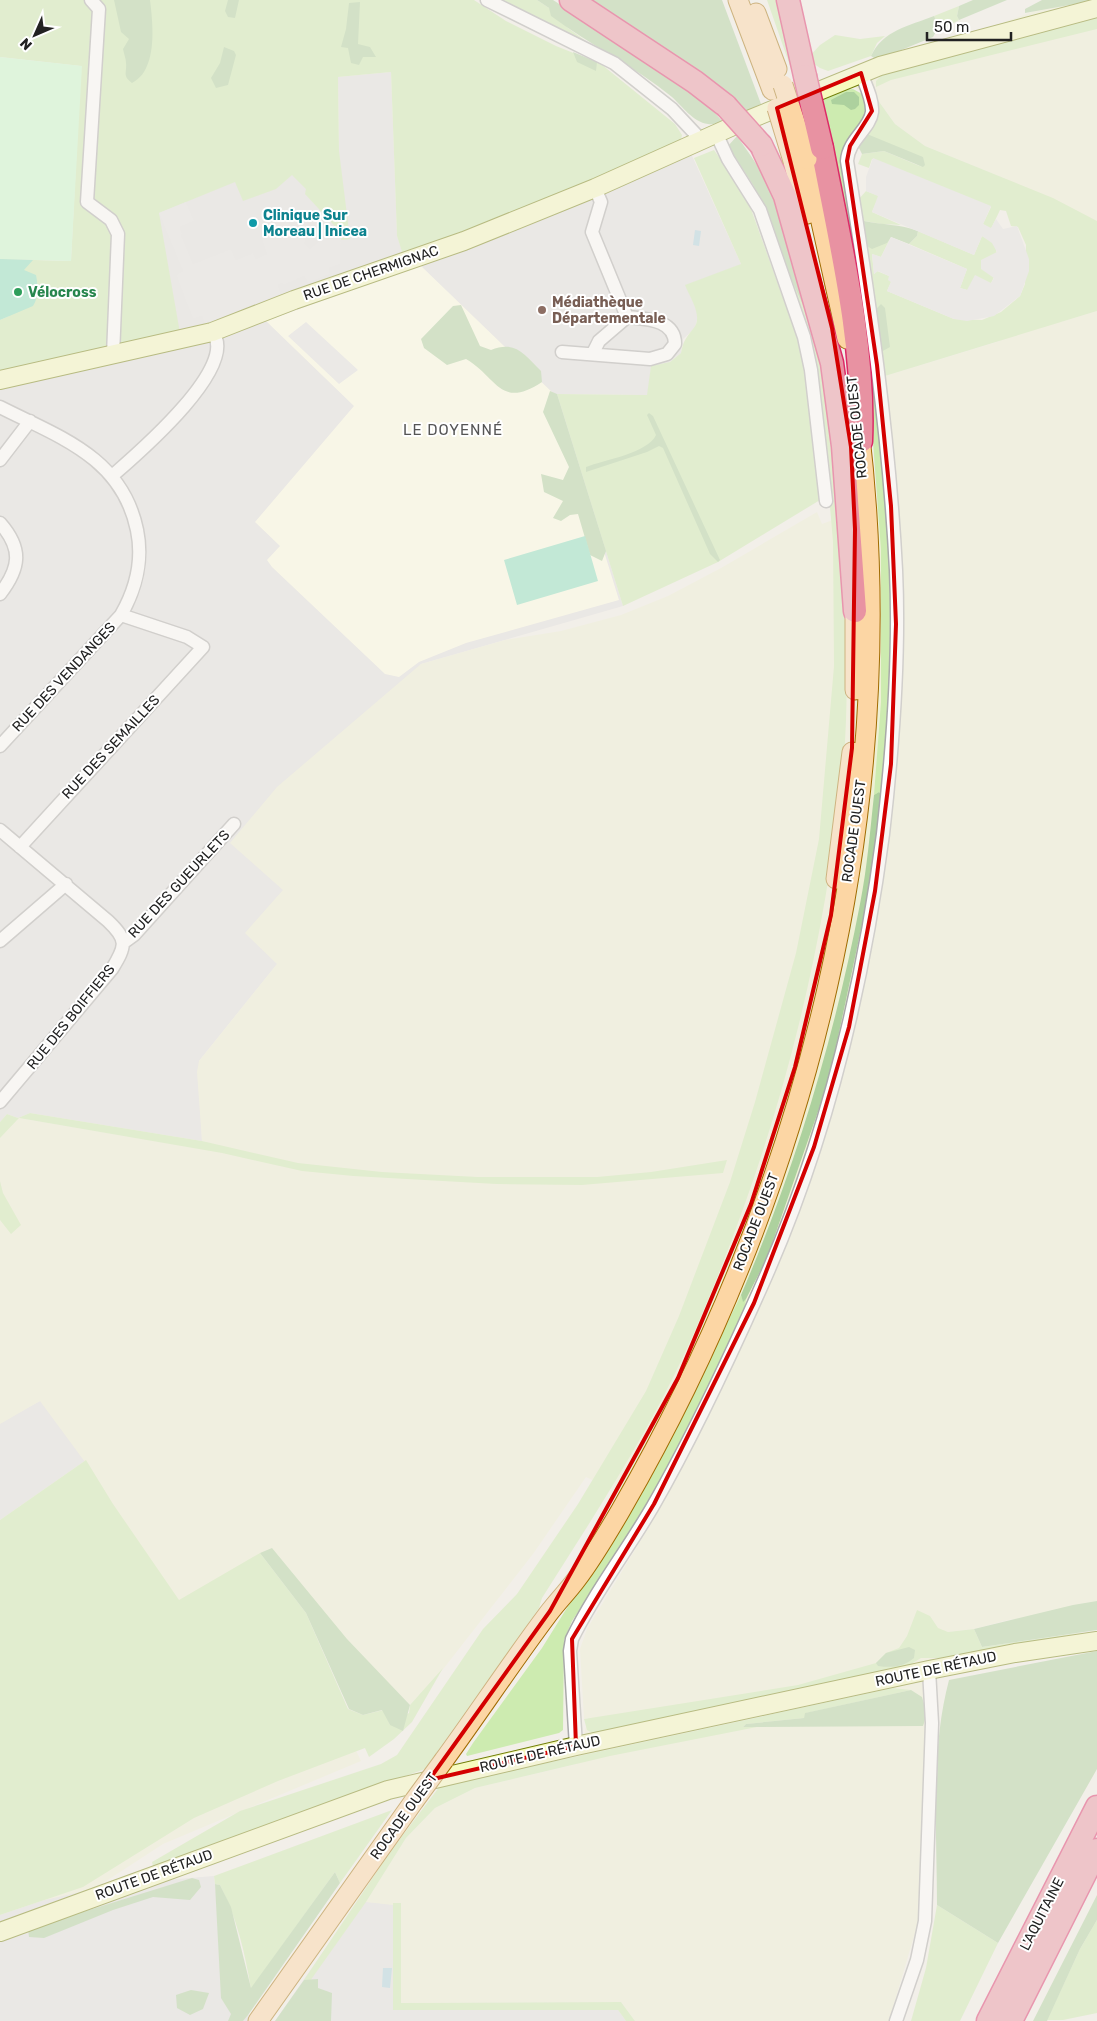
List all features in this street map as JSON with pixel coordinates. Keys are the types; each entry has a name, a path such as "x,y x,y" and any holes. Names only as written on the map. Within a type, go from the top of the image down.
{"highway":[{"path":"571,0 695,82 719,127 761,146 785,196 832,363 843,446 855,611"},
{"path":"788,0 810,85 807,156 843,261 863,399 861,441"},
{"name":"L'AQUITAINE","path":"988,2021 1097,1807"},
{"name":"L'AQUITAINE","path":"1011,2021 1097,1850"}],"main road":[{"name":"ROCADE OUEST","path":"550,1611 614,1499 678,1378 752,1204 774,1137 813,1001 831,915 852,748 856,675 855,530 852,456 842,380 819,264 807,156 738,0"},
{"name":"ROCADE OUEST","path":"750,0 777,88"},
{"path":"748,120 810,85 861,73 938,49 1097,8"},
{"name":"RUE DE CHERMIGNAC","path":"0,380 212,332 302,297 464,241 596,188 719,127"},
{"name":"ROCADE OUEST","path":"258,2021 414,1800 550,1611 576,1579 621,1511 688,1386 756,1225 778,1165 828,991 841,922 862,782 867,709 869,635 867,543 861,441"},
{"name":"ROUTE DE RÉTAUD","path":"0,1932 388,1790 576,1746 929,1670 1015,1653 1097,1641"}],"street":[{"path":"91,0 99,9 87,202 111,220 118,234 113,355"},
{"path":"487,0 614,63 672,109 719,127 728,159 760,210 804,337 811,370 826,501"},
{"path":"576,1746 570,1651 572,1639 654,1504 767,1273 794,1205 831,1095 849,1027 868,932 891,764 896,607 891,506 878,374 847,161 850,146 868,121 872,111 861,73"},
{"path":"596,188 601,202 592,232 627,317"},
{"path":"562,352 650,359 659,357 672,349 675,339 664,324 652,320 627,317 600,341 593,353"},
{"path":"112,476 162,432 197,390 217,350 216,337 212,332"},
{"name":"RUE DES VENDANGES","path":"0,407 76,446 112,476 129,501 139,539 137,574 128,602 121,615 0,746"},
{"path":"0,460 30,421"},
{"path":"0,523 12,539 17,560 13,575 0,594"},
{"name":"RUE DES SEMAILLES","path":"20,847 203,647 187,637 121,615"},
{"name":"RUE DES GUEURLETS","path":"123,943 134,935 234,824"},
{"path":"0,830 66,884 119,931 123,943"},
{"path":"0,941 66,884"},
{"name":"RUE DES BOIFFIERS","path":"0,1102 112,968 123,949 123,943"},
{"path":"896,2021 916,1960 926,1921 932,1722 929,1670"}],"highlighted area":[{"path":"861,73 872,111 850,146 847,161 877,365 891,506 896,624 891,764 875,891 849,1027 814,1147 754,1303 654,1504 572,1639 576,1746 429,1780 550,1611 678,1378 751,1204 795,1067 831,915 852,748 855,529 851,447 832,328 777,108"}],"shaded area":[{"path":"0,0 235,182 339,151 338,77 391,72 397,236 402,251 429,244 688,147 741,264 698,315 695,328 683,339 681,353 670,362 648,395 557,394 623,606 421,664 284,890 278,963 199,1061 202,1141 30,1113 18,1118 7,1114 0,1122 0,379 71,261 82,66 0,57"},
{"path":"1066,0 1097,0 1097,242 1006,179 925,146 895,124 878,100 841,80"},
{"path":"873,158 991,206 983,224 991,228 996,219 1003,229 1017,226 1029,259 1029,271 1020,296 994,316 967,321 954,319 887,291 891,282 888,280 889,276 878,271 874,274 872,254 881,257 891,237 967,269 960,288 967,290 975,275 991,283 994,278 981,269 981,260 997,252 992,243 982,236 974,255 872,212 878,196 866,191 866,177"},
{"path":"186,202 194,221 180,227 181,235 193,264 231,249 236,260 253,253 256,259 267,254 262,239 276,234 287,221 306,240 304,243 310,249 324,237 321,234 331,225 341,238 340,264 329,268 330,274 308,283 304,276 284,285 282,283 278,285 281,294 205,324 202,316 193,319 176,275 183,271 159,213"},
{"path":"420,265 556,396 619,600 466,643 419,662 399,677 385,674 272,567 267,560 280,546 255,522 354,406 266,321"},
{"path":"1097,311 1097,1609 1008,1620 974,1629 948,1632 937,1630 927,1727 925,1899 889,2021 635,2021 621,2002 401,2003 393,1905 366,1902 406,1838 435,1808 475,1788 577,1764 588,1718 584,1719 580,1649 587,1629 658,1512 586,1477 533,1554 444,1668 410,1705 261,1553 361,1761 163,1844 94,1889 0,1910 99,1481 40,1401 0,1424 0,1131 13,1117 207,1150 206,1142 202,1141 197,1072 199,1061 277,964 245,933 283,890 230,843 277,787 421,664 505,640 561,631 621,615 668,596 721,568 817,512 822,524 895,497 885,376 997,342 1059,317 1061,322"},
{"path":"306,322 358,370 339,384 288,336"},
{"path":"47,1397 86,1460 0,1520 0,1423"},
{"path":"214,1876 229,2009 269,2021 0,2021 0,1915 83,1887"},
{"path":"361,1897 366,1902 393,1903 393,2010 618,2010 626,2021 275,2021"}],"green space":[{"path":"0,0 474,0 506,21 556,46 601,64 675,124 682,135 680,144 614,175 429,244 402,252 397,236 391,72 338,77 339,151 350,239 341,240 343,235 305,194 306,189 292,175 276,189 243,201 235,182 159,213 180,333 0,379 0,320 9,316 24,270 0,259 71,261 81,66 0,57"},
{"path":"114,0 150,0 152,46 150,57 140,77 132,83 126,76 126,61 123,49 129,39 121,32"},
{"path":"228,0 239,0 235,18 228,17 225,11"},
{"path":"497,0 537,0 549,8 568,28 597,49"},
{"path":"537,0 553,0 642,56 687,88 723,122 710,124 697,120 657,86 551,16 549,8"},
{"path":"579,0 722,0 761,104 741,114"},
{"path":"767,0 782,0 797,86"},
{"path":"973,0 1007,0 959,20 957,16 959,6"},
{"path":"1042,0 1097,0 1025,13 1025,9"},
{"path":"360,2 358,44 370,47 376,57 363,57 359,65 351,63 348,48 341,47 346,29 349,3"},
{"path":"959,6 957,16 959,20 936,33 939,26 934,16"},
{"path":"934,16 939,26 933,37 877,60 871,56 882,40 906,26"},
{"path":"1097,18 1097,29 891,80 876,87 876,81 884,73"},
{"path":"835,35 860,39 885,36 877,43 871,56 828,71 807,59 820,45"},
{"path":"224,47 234,51 236,55 228,85 216,88 211,78 220,63"},
{"path":"573,52 597,62 596,71 577,62"},
{"path":"0,57 82,66 71,261 0,259"},
{"path":"853,89 862,94 865,113 858,130 844,154 841,164 866,324 880,431 888,538 890,661 886,777 882,796 879,792 874,795 881,702 881,550 871,415 816,99 838,90"},
{"path":"846,92 854,92 859,97 859,105 855,109 851,110 844,105 832,104 831,100"},
{"path":"875,96 895,124 925,146 1053,198 1097,221 1097,311 885,376 865,245 891,237 881,257 872,254 874,274 877,271 889,276 891,282 887,291 954,319 982,320 1001,312 1020,296 1025,284 1026,245 1018,227 1011,226 1006,211 1000,210 991,229 983,224 991,207 872,159 869,168 858,164 862,154 884,151 922,167 866,138 877,113"},
{"path":"867,134 923,157 925,165 923,167 884,151 862,154 858,146"},
{"path":"737,136 763,174 785,224 803,305 787,270 773,226 753,185 728,146"},
{"path":"714,150 746,195 802,351 811,406 820,500 718,562 623,606 557,394 647,395 651,366 670,362 681,353 685,340 696,324 697,313 685,285 741,264 694,158"},
{"path":"866,191 879,196 872,212 901,225 864,221 862,225 859,199"},
{"path":"864,221 911,229 918,231 917,236 909,244 891,237 887,243 872,249 865,245"},
{"path":"786,229 830,397 837,442 845,564 847,675 845,738 833,851 807,991 770,1127 724,1261 680,1364 644,1433 584,1533 542,1598 539,1608 425,1769 153,1866 152,1862 240,1811 381,1764 397,1755 483,1629 517,1594 578,1504 646,1391 679,1316 730,1182 755,1102 796,953 819,839 834,666 833,542 823,425 787,270 802,301"},
{"path":"918,231 974,255 982,236 993,243 997,257 996,269 991,283 967,290 960,288 967,269 909,244 917,236"},
{"name":"Vélocross","path":"0,259 33,260 24,270 36,275 38,287 33,306 0,320"},
{"path":"881,304 885,308 890,347 881,352 875,310"},
{"path":"461,305 480,346 491,350 507,347 519,350 541,371 542,382 528,390 517,393 508,392 500,388 466,359 447,365 424,348 421,339 453,306"},
{"path":"550,391 557,394 606,551 602,561 590,555 578,514 570,515 561,521 553,518 563,501 544,492 541,474 563,480 569,467 543,412"},
{"path":"649,413 653,416 720,560 718,562 710,554 663,448 659,446 647,452 586,472 586,467 635,451 651,441 656,435 647,415"},
{"path":"585,536 598,581 517,605 504,560"},
{"path":"879,792 882,796 875,863 829,1080 767,1258 743,1302 741,1295 761,1248 796,1152 825,1054 850,954 860,904 874,795"},
{"path":"30,1113 202,1141 298,1163 382,1172 478,1177 597,1177 651,1172 727,1160 723,1173 582,1185 496,1184 353,1176 302,1171 222,1153 19,1118 0,1138 0,1122 7,1114 18,1118"},
{"path":"0,1181 3,1193 21,1225 11,1234 0,1220"},
{"path":"741,1295 743,1301 746,1299 744,1312 692,1421 635,1526 572,1621 564,1640 563,1730 559,1733 467,1756 466,1754 473,1743 542,1648 628,1510 682,1415"},
{"path":"86,1460 113,1504 179,1600 260,1553 306,1613 348,1709 363,1715 383,1710 390,1725 409,1713 410,1705 443,1668 412,1722 394,1739 369,1757 365,1748 278,1781 194,1818 83,1887 0,1915 0,1520"},
{"path":"272,1548 347,1639 410,1705 403,1731 390,1725 382,1710 363,1715 349,1709 306,1613 260,1553"},
{"path":"1097,1601 1097,1630 982,1647 974,1629 1073,1605"},
{"path":"917,1610 930,1616 938,1628 948,1632 974,1629 982,1647 1085,1632 948,1658 921,1658 900,1671 596,1735 587,1730 584,1719 798,1685 876,1663 886,1653 899,1648 907,1636"},
{"path":"909,1647 915,1650 914,1658 906,1663 888,1667 878,1666 876,1663 886,1653"},
{"path":"1097,1651 1097,1769 998,1943 937,1905 937,1763 943,1707 949,1680"},
{"path":"893,1688 911,1690 806,1713 804,1718 746,1724 743,1727 757,1727 610,1756 475,1788 435,1808 406,1838 366,1902 310,1981 304,1980 390,1852 440,1786"},
{"path":"911,1690 922,1697 927,1714 923,1726 743,1727 746,1724 804,1718 805,1713"},
{"path":"392,1810 340,1883 335,1872 251,1989 236,1923 220,1885 215,1884 214,1876"},
{"path":"335,1872 340,1883 248,2015 243,2021 228,2021 231,2014 221,1998 215,1884 220,1885 231,1907 251,1988"},
{"path":"192,1878 199,1880 201,1887 190,1900 153,1897 113,1910 44,1938 29,1937 28,1929"},
{"path":"1097,1895 1097,1920 1080,1949 1047,2021 1033,2021"},
{"path":"393,1903 401,1903 401,2003 621,2002 635,2021 626,2021 618,2010 393,2010"},
{"path":"937,1905 998,1943 960,2021 911,2021 926,1968"},
{"path":"1097,1920 1097,2013 1063,2020 1047,2020 1080,1949"},
{"path":"318,1979 318,1988 332,1993 331,2021 275,2021 304,1980"},
{"path":"191,1990 209,1993 203,2009 190,2015 177,2008 176,1995"}],"water":[{"path":"695,230 701,231 699,246 693,245"},
{"path":"383,1968 392,1968 390,1988 382,1987"}],"place":[{"name":"Clinique Sur Moreau | Inicea","path":"253,223"},
{"name":"Vélocross","path":"18,292"},
{"name":"Médiathèque Départementale","path":"542,310"}],"district":[{"name":"LE DOYENNÉ","path":"453,430"}]}
